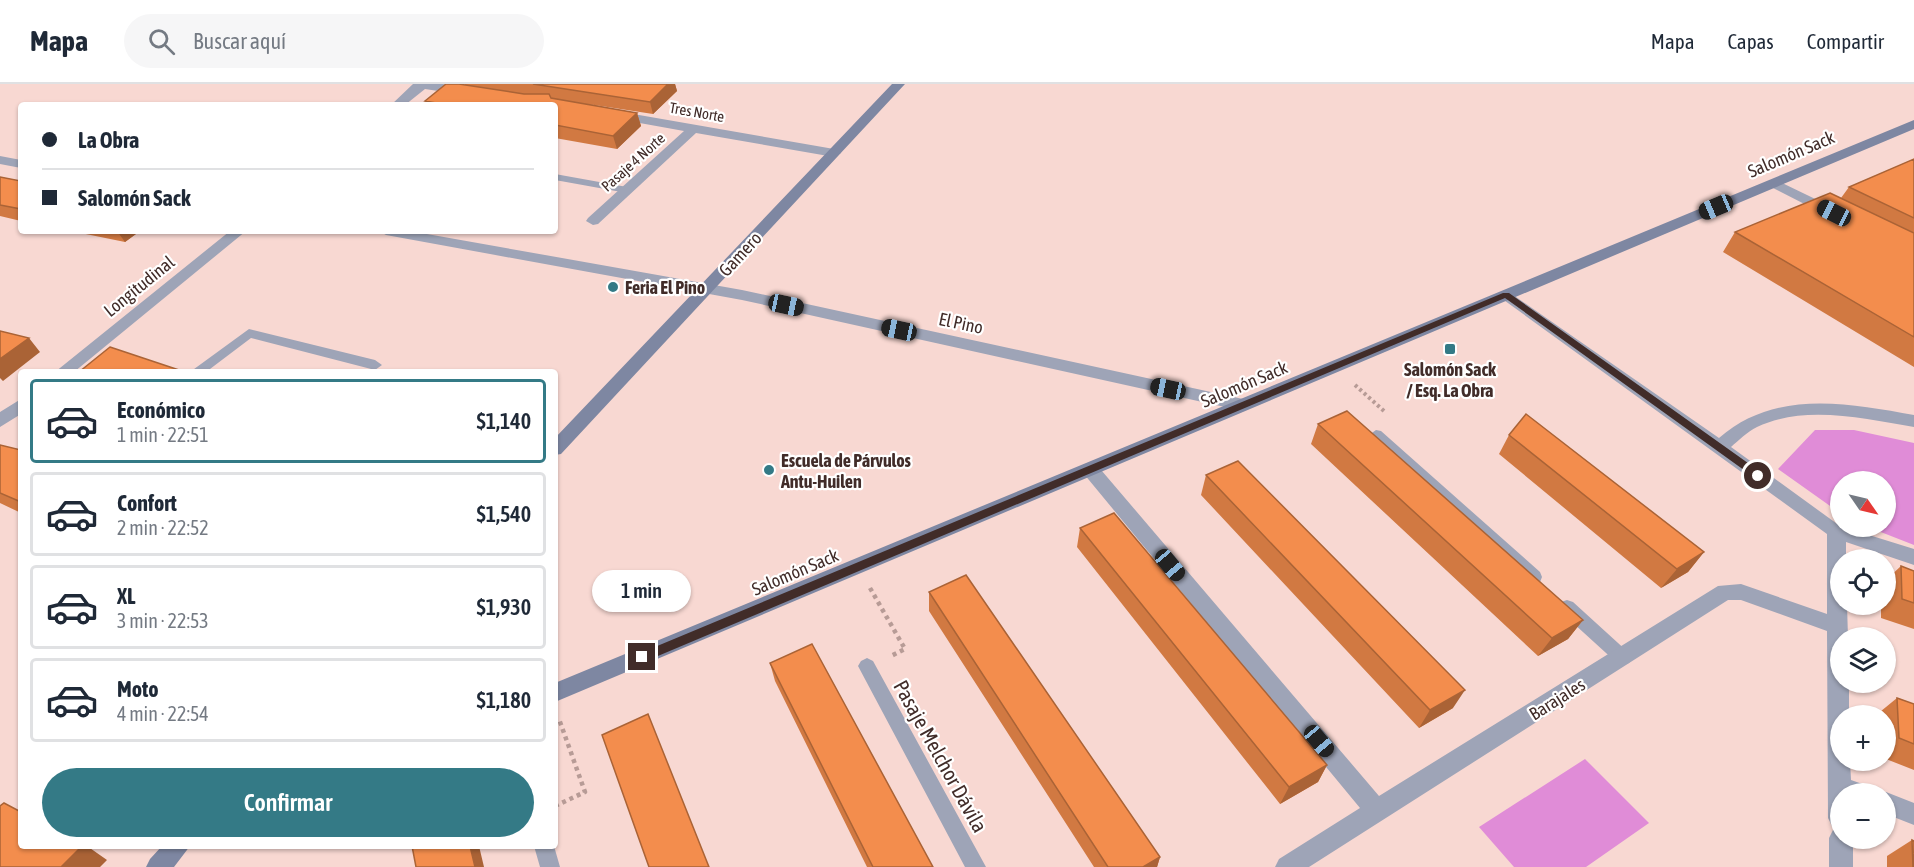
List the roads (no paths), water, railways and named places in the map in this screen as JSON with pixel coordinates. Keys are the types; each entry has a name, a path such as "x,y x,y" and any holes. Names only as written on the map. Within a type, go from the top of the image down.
{"main road":[{"name":"Gamero","path":"558,446 899,84"},
{"name":"Salomón Sack","path":"558,692 1913,125"},
{"path":"158,867 175,849"}],"street":[{"path":"401,102 422,84 482,94"},
{"name":"Tres Norte","path":"602,113 834,153"},
{"name":"Pasaje 4 Norte","path":"593,221 695,128"},
{"path":"0,160 18,163"},
{"path":"1774,183 1844,218"},
{"name":"Longitudinal","path":"67,369 235,234"},
{"name":"El Pino","path":"403,234 706,289 1243,405"},
{"path":"1506,295 1830,527"},
{"path":"1719,448 1751,422 1804,408 1865,412 1914,421"},
{"path":"1090,469 1377,811"},
{"path":"1836,537 1837,626 1849,783"},
{"path":"1854,537 1914,557"},
{"name":"Barajales","path":"1287,867 1623,658 1721,594 1731,591 1741,592 1837,626"},
{"path":"1896,807 1914,814"},
{"path":"1841,849 1841,867"}],"lane":[{"path":"558,178 627,190"},
{"path":"200,369 249,333 375,365"},
{"path":"1376,435 1623,658"},
{"name":"Pasaje Melchor Dávila","path":"867,666 976,867"},
{"path":"545,849 550,867"}],"place":[{"name":"Feria El Pino","path":"613,287"},
{"name":"Salomón Sack / Esq. La Obra","path":"1450,349"},
{"name":"Escuela de Párvulos Antu-Huilen","path":"769,470"}]}
